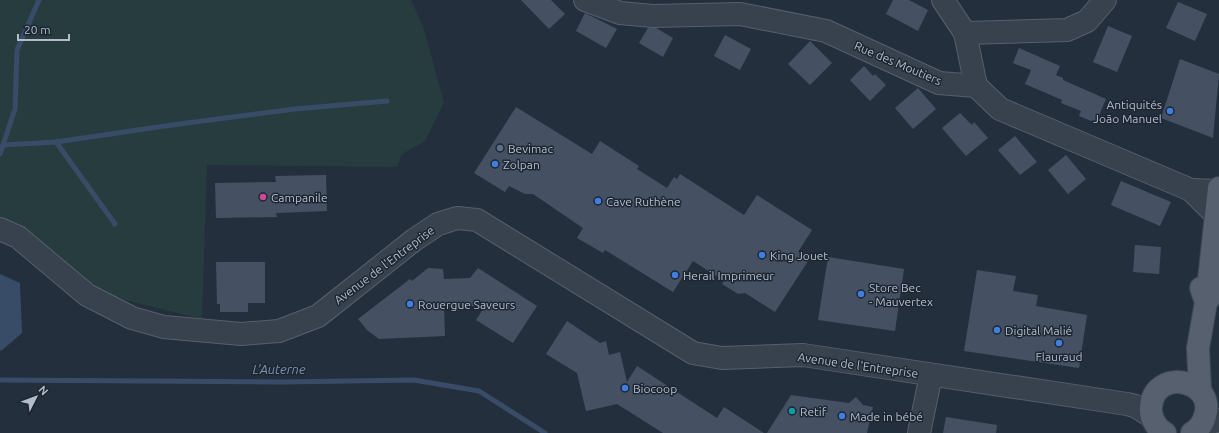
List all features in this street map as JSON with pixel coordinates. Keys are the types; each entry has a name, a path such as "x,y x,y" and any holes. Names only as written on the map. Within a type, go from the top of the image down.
{"main road":[{"path":"1206,414 1198,348 1206,302 1201,287 1209,280 1219,192 1216,181 1219,177"},
{"path":"1176,382 1198,348"},
{"path":"1153,419 1161,388 1176,382 1184,382 1193,386 1206,414"}],"street":[{"name":"Rue des Moutiers","path":"585,0 620,13 653,16 740,14 826,31 939,83 976,86"},
{"path":"944,0 965,33 976,86 1000,109 1191,190 1219,192"},
{"path":"965,33 1066,30 1087,21 1105,0"},
{"path":"1191,190 1216,215"},
{"name":"Avenue de l'Entreprise","path":"0,229 18,237 87,295 132,318 164,328 241,334 279,330 318,316 414,240 438,224 457,218 477,220 693,353 722,358 803,355 931,375 1153,419"},
{"name":"Avenue de l'Entreprise","path":"920,433 931,375"}],"green space":[{"path":"0,0 411,0 423,26 444,102 425,141 402,154 397,167 207,165 202,319 113,297 91,285 16,224 0,220"}],"water":[{"path":"0,274 20,283 22,333 1,351 0,350"}],"building":[{"path":"521,0 551,0 565,14 549,29"},
{"path":"893,0 909,0 928,10 918,31 886,14"},
{"path":"1178,2 1207,14 1195,41 1166,28"},
{"path":"585,13 617,29 606,48 576,31"},
{"path":"1108,26 1132,36 1117,72 1093,62"},
{"path":"648,28 656,28 673,38 663,57 639,43"},
{"path":"725,35 751,49 740,70 714,56"},
{"path":"810,41 832,63 810,85 788,64"},
{"path":"1019,48 1060,66 1056,75 1063,78 1063,80 1106,99 1096,123 1079,116 1081,111 1061,103 1062,100 1025,84 1031,70 1013,63"},
{"path":"1180,59 1219,74 1213,138 1161,118"},
{"path":"864,66 873,76 875,74 886,85 870,101 850,80"},
{"path":"918,88 936,109 913,129 895,108"},
{"path":"516,107 592,154 600,141 639,166 637,169 667,188 674,177 677,179 680,174 744,215 757,195 812,230 798,252 812,255 775,312 745,293 738,294 722,284 724,281 693,261 673,292 605,250 603,253 577,238 583,228 533,194 525,194 509,186 505,192 474,173"},
{"path":"960,113 972,125 974,122 988,138 966,156 942,128"},
{"path":"1015,136 1037,162 1020,175 998,150"},
{"path":"1066,155 1086,179 1068,194 1048,170"},
{"path":"326,175 327,211 276,213 277,217 216,218 215,183 276,182 275,176"},
{"path":"1121,181 1171,202 1160,226 1111,205"},
{"path":"1135,245 1161,247 1159,274 1133,272"},
{"name":"Store Bec - Mauvertex","path":"828,257 904,269 895,331 818,320"},
{"path":"216,262 265,262 265,303 248,303 248,312 220,312 220,304 217,304"},
{"path":"428,268 443,269 444,279 470,278 478,268 537,306 513,343 476,320 485,306 444,307 445,336 379,339 367,330 358,319 410,279 412,281"},
{"path":"977,270 1016,276 1013,291 1038,295 1036,306 1087,315 1079,368 964,351"},
{"name":"Biocoop","path":"567,321 600,343 606,341 609,355 620,352 627,382 637,366 717,418 724,407 764,433 663,433 617,404 586,411 577,373 546,354"},
{"path":"791,395 849,403 856,397 863,405 873,407 867,433 767,433"},
{"path":"946,417 997,425 996,433 943,433"}],"waterway":[{"path":"0,154 15,109 17,50 39,0"},
{"path":"3,145 56,142 295,109 387,101"},
{"path":"56,142 115,224"},
{"name":"L'Auterne","path":"0,380 281,382 414,380 479,391 545,433"}],"place":[{"name":"Antiquités João Manuel","path":"1170,111"},
{"name":"Bevimac","path":"500,148"},
{"name":"Zolpan","path":"495,164"},
{"name":"Campanile","path":"263,197"},
{"name":"Cave Ruthène","path":"598,201"},
{"name":"King Jouet","path":"762,255"},
{"name":"Herail Imprimeur","path":"675,275"},
{"name":"Store Bec - Mauvertex","path":"861,294"},
{"name":"Rouergue Saveurs","path":"410,304"},
{"name":"Digital Malié","path":"997,330"},
{"name":"Flauraud","path":"1059,343"},
{"name":"Biocoop","path":"625,388"},
{"name":"Retif","path":"792,411"},
{"name":"Made in bébé","path":"842,416"}]}
